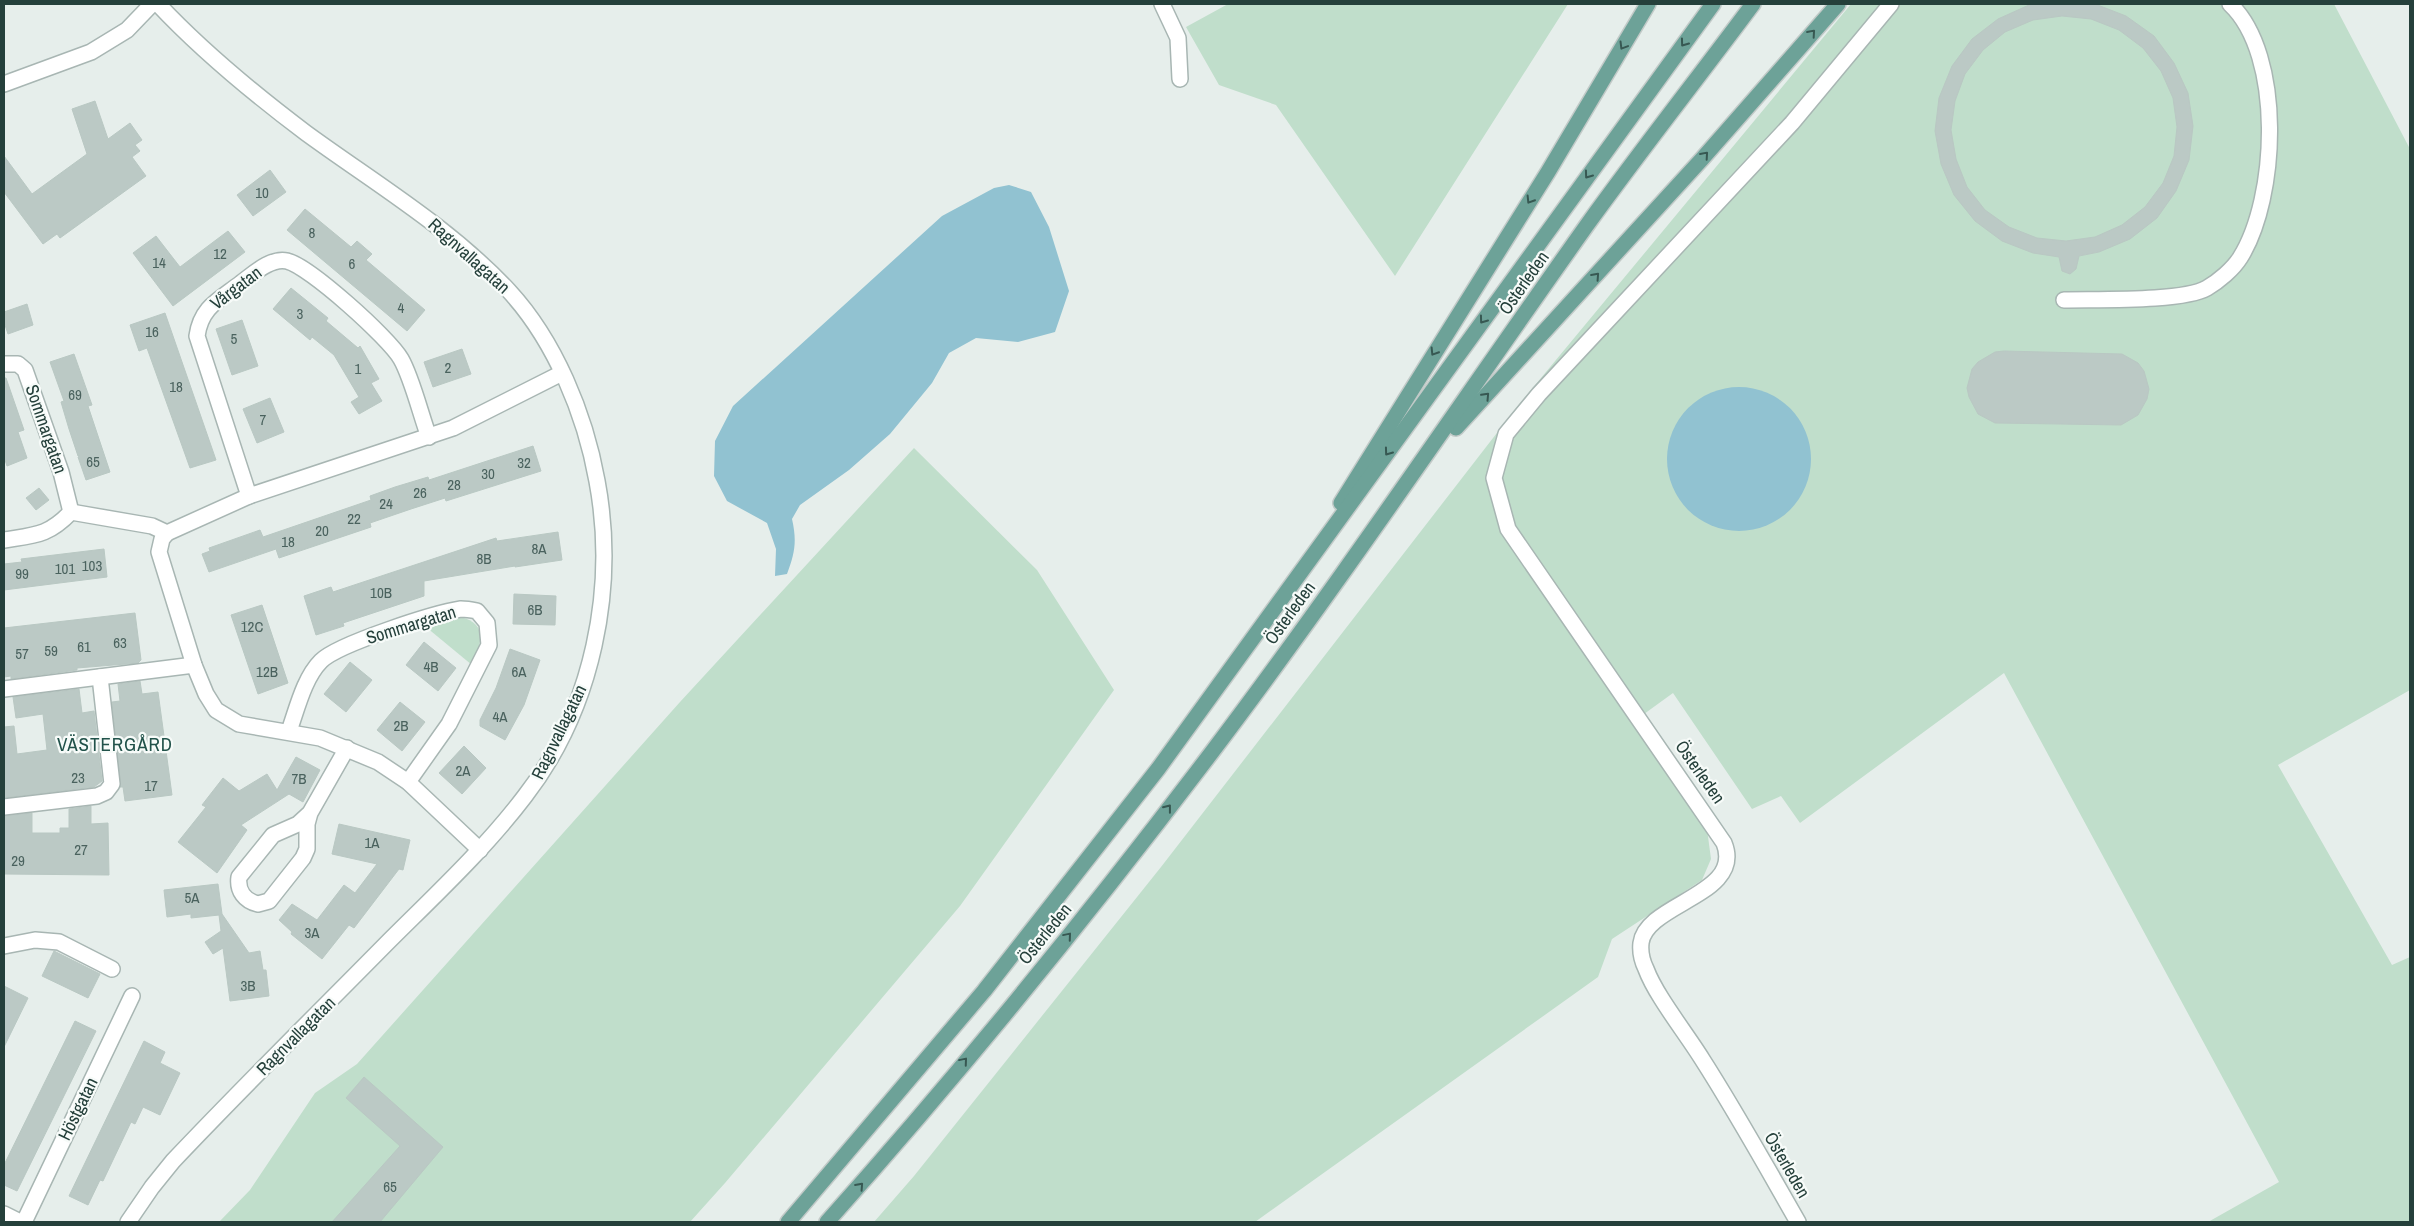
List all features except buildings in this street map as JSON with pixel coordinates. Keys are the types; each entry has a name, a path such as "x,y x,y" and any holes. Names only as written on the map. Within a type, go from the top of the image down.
{"main road":[{"path":"1290,588 1372,450 1548,172 1648,4"},
{"name":"Österleden","path":"788,1222 984,991 1158,769 1712,4"},
{"name":"Österleden","path":"827,1222 886,1156 1078,923 1213,751 1417,470 1588,224 1753,4"},
{"path":"1417,470 1630,240 1838,4"}],"street":[{"path":"4,84 91,52 127,30 152,4"},
{"name":"Ragnvallagatan","path":"128,1222 152,1187 195,1139 480,850 528,793 563,732 584,682 599,616 603,581 603,516 588,441 562,373 533,323 512,295 483,264 437,225 306,132 221,66 158,4"},
{"path":"1162,4 1178,38 1180,79"},
{"name":"Österleden","path":"1798,1222 1704,1060 1651,980 1642,958 1642,940 1649,928 1708,887 1722,874 1727,857 1724,843 1508,529 1494,478 1506,434 1539,394 1792,123 1891,4"},
{"path":"2064,300 2190,294 2206,289 2225,274 2240,258 2258,212 2265,179 2270,147 2269,107 2260,53 2247,24 2230,4"},
{"name":"Vårgatan","path":"249,496 197,336 199,322 208,308 265,266 286,260 304,268 384,337 401,359 429,438"},
{"name":"Sommargatan","path":"4,364 18,364 25,370 62,472 71,512"},
{"path":"480,850 408,782 378,762 320,738 289,731 239,724 222,716 206,694 194,665 160,560 160,546 167,533 249,496 429,438 453,428 562,373"},
{"path":"4,540 38,535 57,527 71,512 152,526 167,533"},
{"name":"Sommargatan","path":"289,731 308,681 320,662 337,649 365,638 443,614 462,609 477,610 487,623 489,645 448,724 408,782"},
{"path":"4,689 194,665"},
{"path":"4,807 97,796 106,792 112,784 100,677"},
{"path":"310,813 298,824 274,834 239,877 240,890 249,901 258,904 269,901 303,858 307,849 307,824 310,813 347,748"},
{"path":"4,946 35,940 59,942 112,969"},
{"name":"Höstgatan","path":"4,1214 22,1222 132,996"}],"green space":[{"path":"1228,4 1568,4 1395,276 1276,105 1219,85 1186,27"},
{"path":"1851,4 2334,4 2410,149 2410,690 2278,765 2392,965 2410,957 2410,1222 2208,1222 2279,1182 2004,673 1800,823 1781,796 1752,809 1673,693 1633,722 1707,829 1711,859 1702,880 1612,939 1598,977 1255,1222 874,1222 914,1176 1161,867 1517,407"},
{"path":"914,448 1037,570 1114,690 960,906 690,1222 219,1222 250,1190 315,1093 357,1064 680,702"},
{"path":"455,616 473,622 478,627 480,633 479,648 472,665 426,627"}],"water":[{"path":"1009,185 1031,192 1049,227 1069,291 1055,332 1018,342 976,338 949,353 932,383 890,434 849,470 800,505 792,519 795,541 790,567 787,574 775,576 776,549 767,523 727,501 714,476 715,441 733,406 942,216 994,188"},
{"path":"1739,387 1753,388 1767,393 1779,399 1790,408 1799,419 1805,431 1810,445 1810,473 1805,487 1799,499 1790,510 1779,519 1767,525 1753,530 1739,531 1725,530 1711,525 1699,519 1688,510 1679,499 1673,487 1668,473 1667,459 1668,445 1673,431 1679,419 1688,408 1699,399 1711,393 1725,388"}],"district":[{"name":"VÄSTERGÅRD","path":"115,744"}]}
